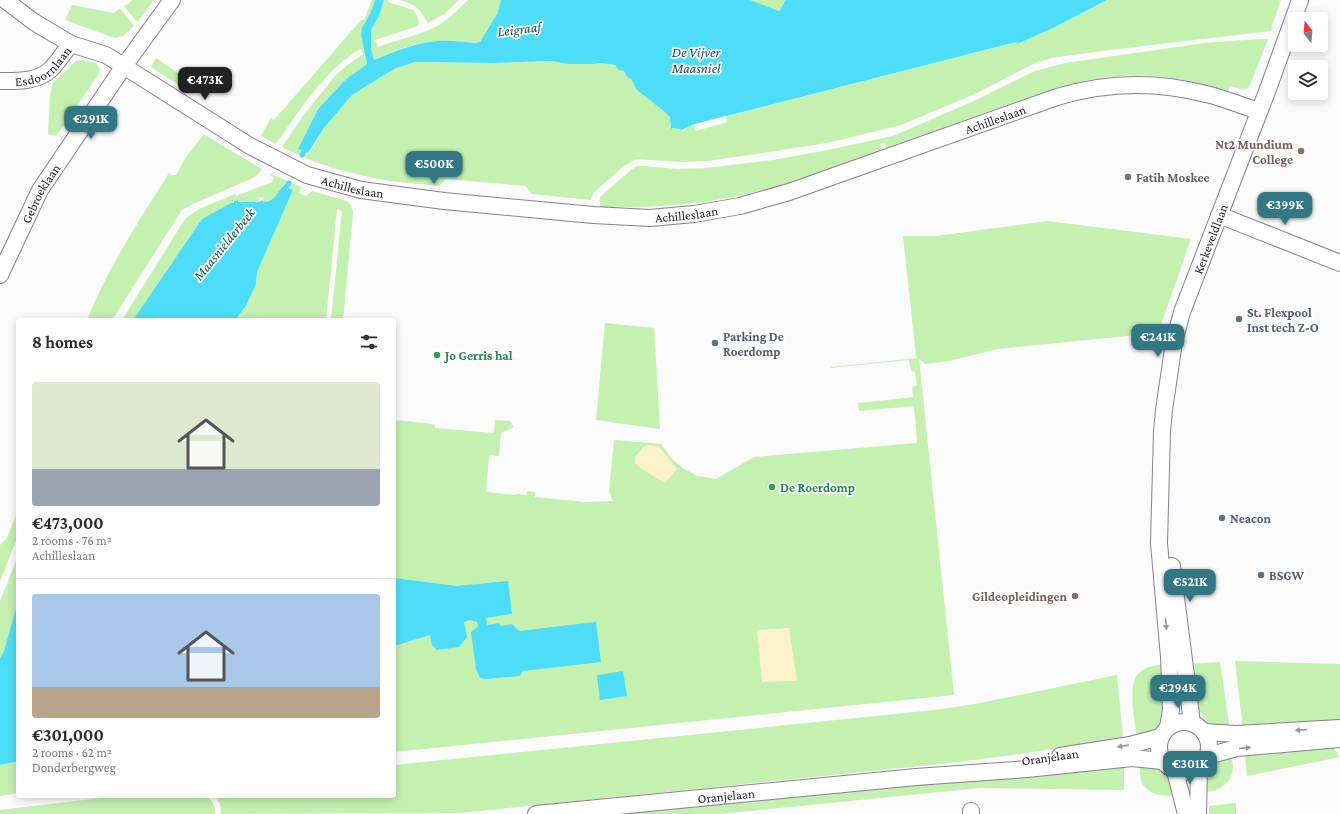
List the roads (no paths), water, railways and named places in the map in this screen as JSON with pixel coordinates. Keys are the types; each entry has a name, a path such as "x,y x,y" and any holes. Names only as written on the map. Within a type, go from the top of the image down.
{"street":[{"path":"5,0 34,22 71,44"},
{"name":"Gebroeklaan","path":"0,275 40,190 124,66 172,0"},
{"name":"Kerkeveldlaan","path":"1164,732 1171,710 1169,657 1159,543 1164,410 1174,342 1182,312 1300,0"},
{"name":"Esdoornlaan","path":"0,81 25,80 39,77 50,70 71,44 106,55 124,66"},
{"name":"Achilleslaan","path":"124,66 250,146 307,175 335,184 361,190 444,201 593,215 650,218 694,214 740,206 790,192 1078,90 1101,86 1135,84 1170,87 1206,94 1259,111"},
{"path":"1219,215 1340,263"},
{"name":"Kerkeveldlaan","path":"1161,488 1198,728"},
{"path":"1340,728 1236,734 1198,728 1184,722 1176,723 1164,732 1158,745 1162,761 1175,770 1183,772 1192,771 1203,761 1237,748 1340,739"},
{"path":"1198,728 1208,740 1209,748 1203,761 1198,814"},
{"name":"Oranjelaan","path":"916,777 1130,745 1164,732"},
{"name":"Oranjelaan","path":"536,814 916,777 1026,769 1132,758 1162,761"},
{"path":"1175,770 1186,814"}],"water":[{"name":"De Vijver Maasniel","path":"375,0 384,0 379,16 371,30 371,48 374,60 405,48 429,42 480,42 497,14 501,0 750,0 779,11 786,0 1107,0 1053,28 1017,44 1016,42 725,116 691,125 682,130 671,129 670,118 666,113 637,90 631,79 627,77 624,71 619,70 615,65 601,63 568,64 551,61 493,63 415,62 394,69 352,95 324,128 308,153 304,151 304,147 303,151 298,149 318,109 345,80 367,64 361,35 362,28 370,14"},
{"path":"283,186 287,188 287,191 288,188 293,190 257,272 256,284 246,306 237,318 134,318 202,219 231,203 234,203 234,201 237,200 238,202 259,202 262,200 263,202 267,202 275,197"},
{"path":"396,578 457,586 508,581 512,614 486,618 487,625 499,623 501,626 512,624 519,631 596,622 601,662 523,671 520,676 485,679 480,678 476,669 471,632 478,626 477,622 470,620 464,622 467,637 459,647 437,650 432,645 430,635 396,645"},
{"path":"16,608 16,761 0,765 0,658 4,651"},
{"path":"623,671 627,696 600,700 597,675"}],"waterway":[{"name":"Maasnielderbeek","path":"302,155 307,145"},
{"name":"Maasnielderbeek","path":"282,192 289,183"}],"place":[{"name":"Nt2 Mundium College","path":"1301,151"},
{"name":"Fatih Moskee","path":"1128,177"},
{"name":"St. Flexpool Inst tech Z-O","path":"1239,319"},
{"name":"Parking De Roerdomp","path":"715,343"},
{"name":"Jo Gerris hal","path":"437,355"},
{"name":"De Roerdomp","path":"772,487"},
{"name":"Neacon","path":"1222,518"},
{"name":"BSGW","path":"1261,575"},
{"name":"Gildeopleidingen","path":"1075,596"}],"water label":[{"name":"Leigraaf","path":"519,29"}]}
